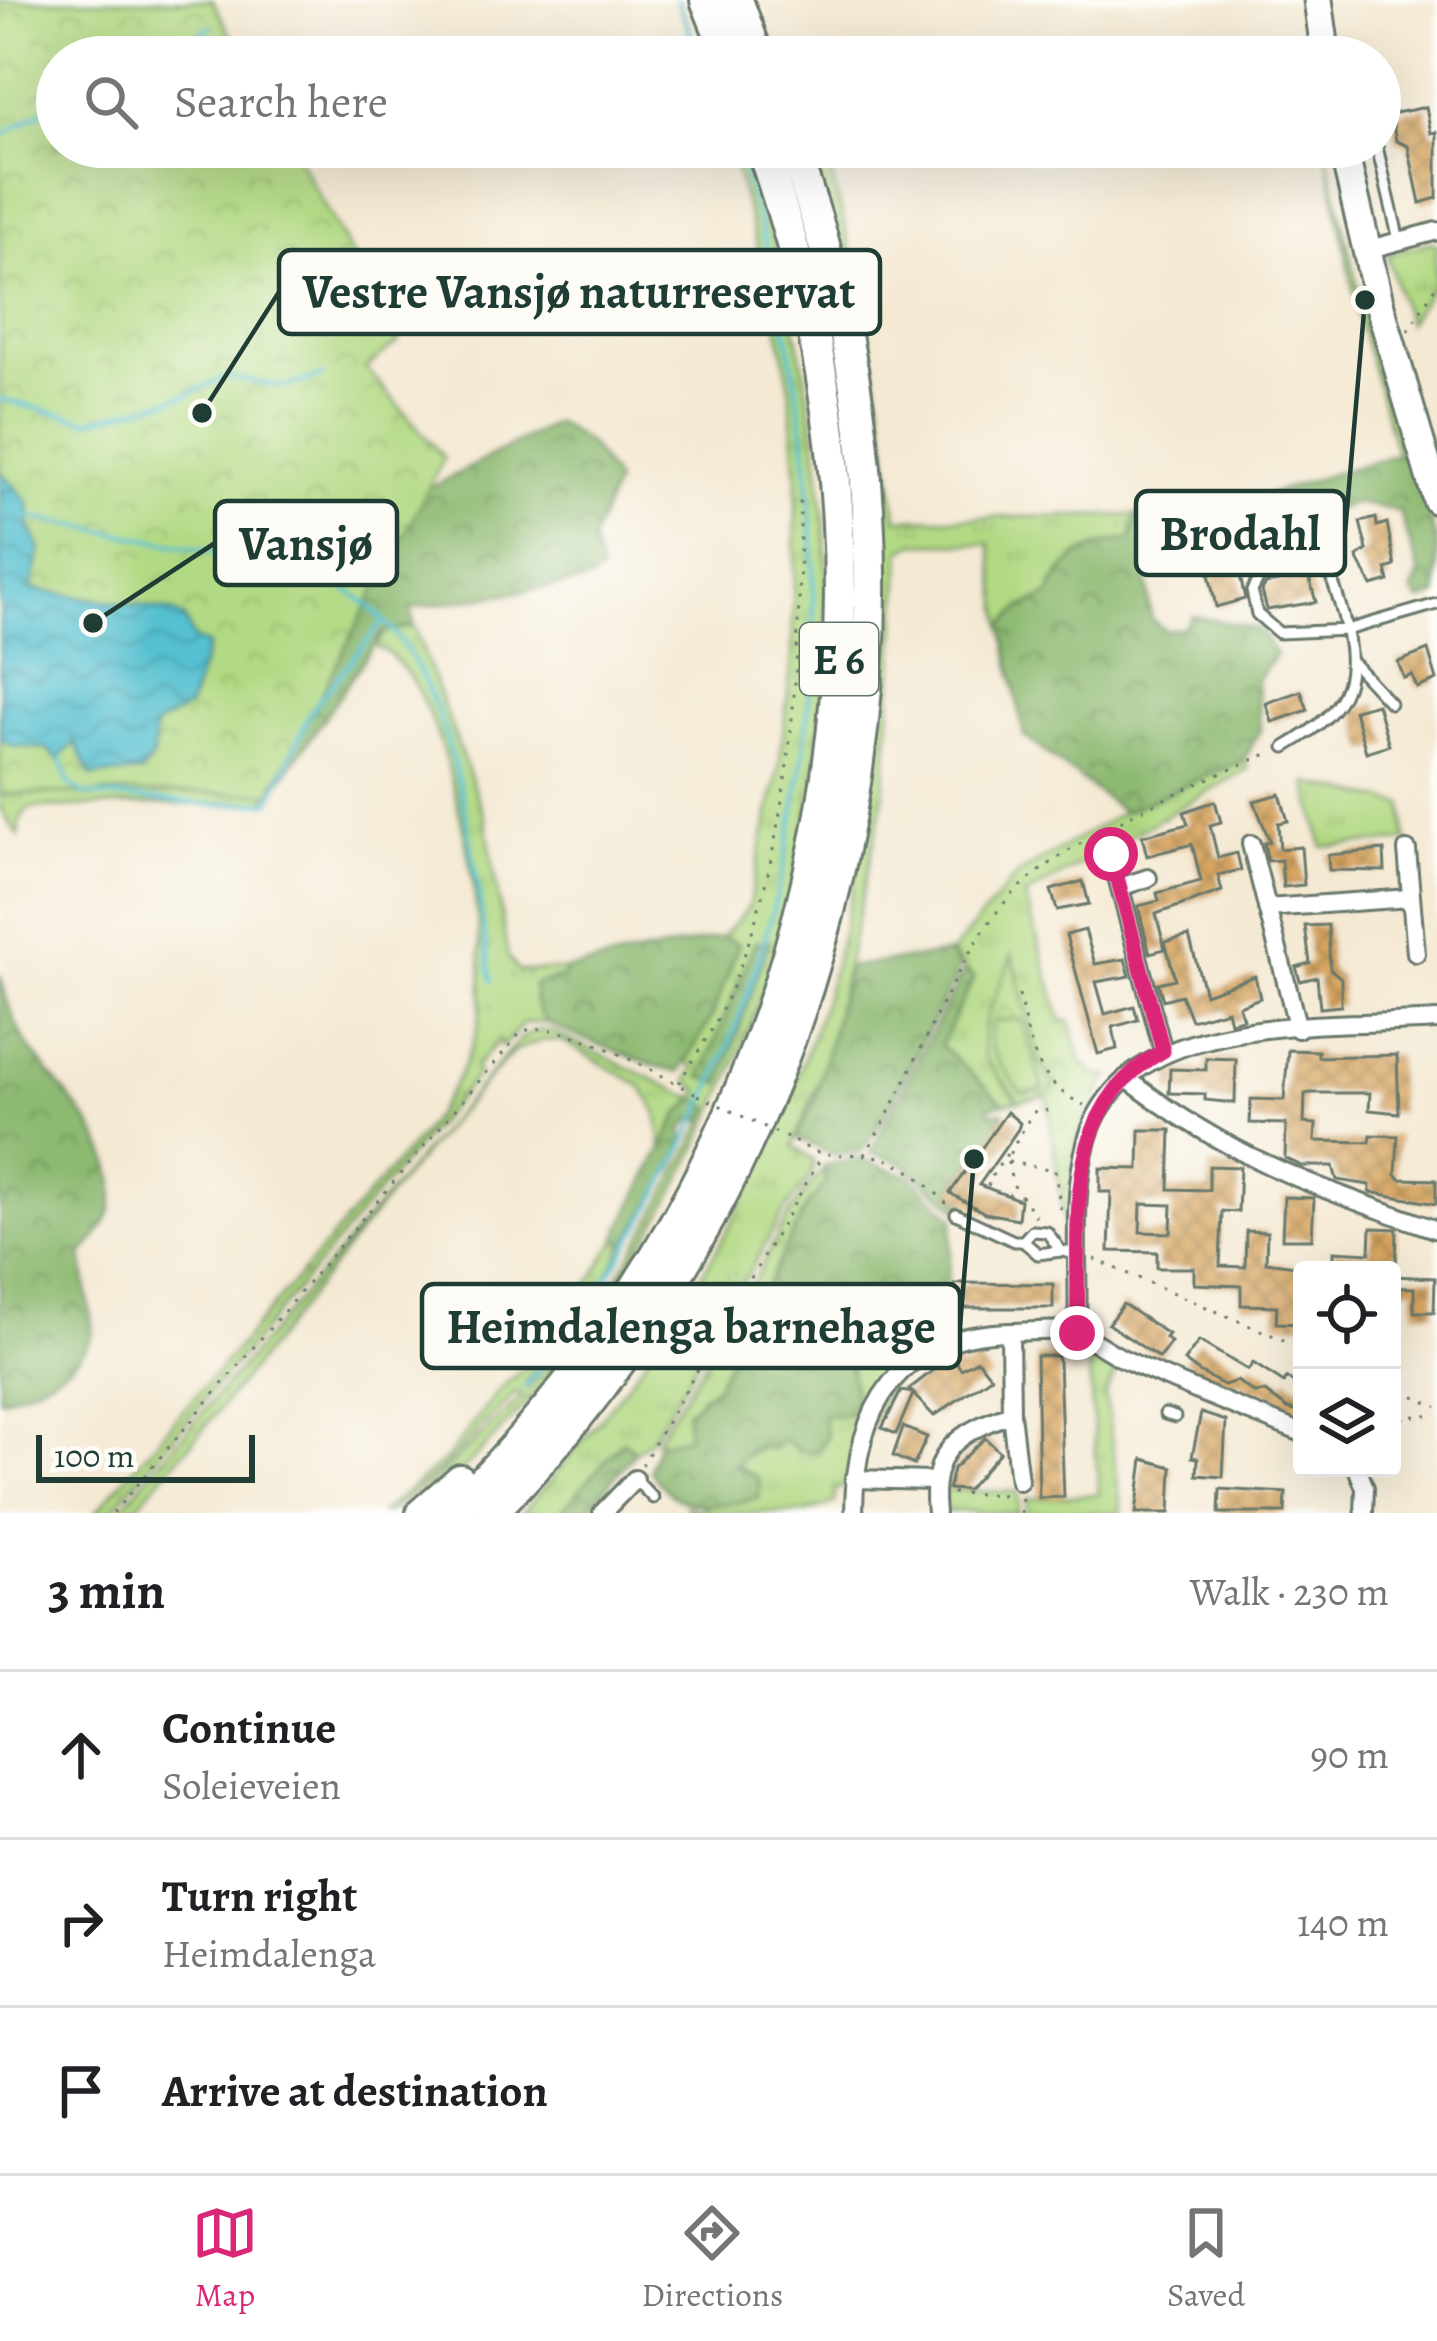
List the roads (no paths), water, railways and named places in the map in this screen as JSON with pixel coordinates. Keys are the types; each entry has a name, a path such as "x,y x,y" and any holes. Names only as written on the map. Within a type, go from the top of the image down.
{"highway":[{"path":"706,0 720,36"},
{"path":"737,0 750,36"},
{"name":"E 6","path":"491,1513 564,1412 725,1128 777,996 819,832 841,627 837,495 812,320 767,168"},
{"name":"E 6","path":"451,1513 564,1412 659,1307 745,1153 809,991 842,862 858,766 869,613 859,423 838,303 798,168"},
{"name":"E 6","path":"422,1513 564,1412"},
{"name":"E 6","path":"512,1513 564,1451 564,1412"}],"main road":[{"path":"1318,0 1323,36"},
{"path":"1348,168 1366,250 1437,500"}],"street":[{"path":"1366,250 1437,231"},
{"path":"1251,844 1298,1029"},
{"path":"1406,850 1416,953"},
{"path":"1111,854 1163,1051"},
{"path":"1120,887 1148,878"},
{"path":"1267,908 1410,898"},
{"path":"1077,1333 1070,1252 1083,1158 1097,1111 1126,1078 1163,1051 1186,1042 1437,1020"},
{"path":"1126,1078 1201,1134 1252,1162 1437,1230"},
{"path":"1010,1332 1011,1414 1021,1488"},
{"path":"854,1513 854,1479 874,1411 913,1359 951,1338 1010,1332 1077,1333 1120,1357 1293,1429"},
{"path":"936,1513 933,1486 958,1439 1011,1414"},
{"path":"1361,1477 1364,1513"},
{"path":"602,1513 635,1479"},
{"path":"854,1479 933,1486"}],"lane":[{"path":"1382,168 1399,241"},
{"path":"1285,747 1323,726 1349,685 1354,664 1347,630 1313,544 1302,538 1277,544 1252,591 1267,627 1305,636 1347,630 1437,604"},
{"path":"1354,664 1390,703"},
{"path":"956,1214 989,1232 1023,1241 1038,1254 1070,1252"},
{"path":"1023,1241 1042,1224 1070,1252"},
{"path":"635,1479 653,1498"}],"water":[{"path":"0,471 29,502 30,527 41,549 31,589 170,611 184,618 194,639 208,645 189,707 155,726 153,756 141,773 91,776 75,742 58,760 48,749 13,746 0,739"}],"waterway":[{"path":"677,0 692,36"},
{"path":"196,36 212,27"},
{"path":"0,137 36,115"},
{"path":"525,1387 625,1250 703,1105 761,953 797,796 813,635 808,472 782,309 741,168"},
{"path":"0,399 88,421 187,395 225,377 284,387 323,376"},
{"path":"30,517 301,568 354,594 395,634 426,684 448,741 492,980"},
{"path":"61,759 69,785 87,795 219,805 270,802 312,709 384,620"}],"place":[{"name":"Brodahl","path":"1365,300"},
{"name":"Vestre Vansjø naturreservat","path":"202,413"},
{"name":"Vansjø","path":"93,623"},
{"name":"Heimdalenga barnehage","path":"974,1159"}]}
